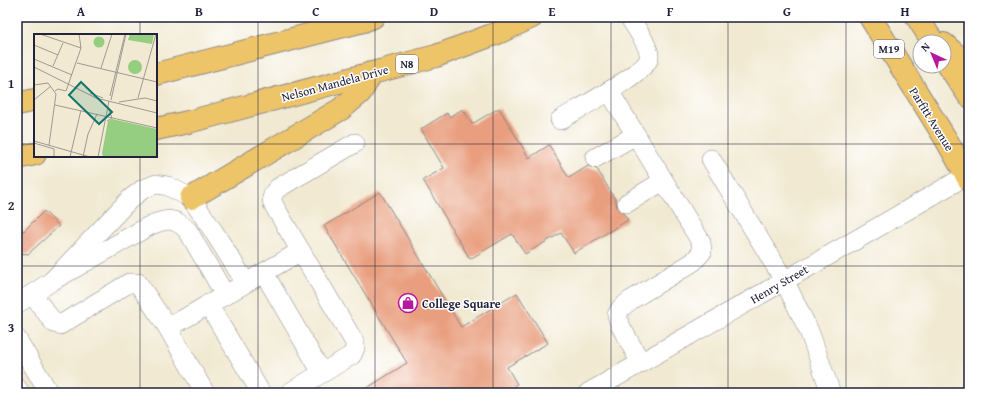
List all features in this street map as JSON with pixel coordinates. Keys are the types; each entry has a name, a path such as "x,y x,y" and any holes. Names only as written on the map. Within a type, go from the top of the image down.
{"highway":[{"path":"157,74 363,21 373,17"},
{"name":"Nelson Mandela Drive","path":"157,129 188,122 436,56 500,32 532,17"},
{"name":"Parfitt Avenue","path":"870,17 968,176"},
{"path":"952,51 969,66"},
{"path":"952,71 969,96"},
{"path":"191,198 341,109 360,93 372,73"},
{"path":"17,104 34,100"},
{"path":"17,158 34,154"}],"street":[{"path":"560,120 609,91 645,66 650,57 648,50 629,17"},
{"path":"609,91 700,242 702,252 693,262 631,300 621,308 617,315 620,325 641,363"},
{"path":"595,158 636,134"},
{"path":"289,393 352,355 355,348 355,343 273,204 273,193 278,188 355,142"},
{"path":"711,158 784,280 809,332 831,393"},
{"name":"Henry Street","path":"588,393 968,176"},
{"path":"627,202 663,181"},
{"path":"52,281 125,204 143,189 156,184 168,186 191,198 246,283"},
{"path":"174,220 191,198"},
{"path":"205,393 168,328 138,283 129,284 60,325 54,323 25,299 52,281 149,226 160,221 174,220 182,224 188,231 225,295"},
{"path":"168,328 301,251"},
{"path":"264,273 322,373"},
{"path":"208,304 261,393"},
{"path":"17,339 49,393"},
{"path":"17,388 20,393"}],"building":[{"path":"499,108 529,158 549,145 569,178 588,166 597,169 616,201 617,208 628,220 574,253 561,233 525,254 512,234 470,259 423,180 444,168 421,129 447,113 449,117 463,109 472,124"},
{"name":"College Square","path":"380,192 461,327 517,293 548,343 507,367 517,384 503,393 359,393 407,363 324,226"},
{"path":"44,211 59,226 28,254 17,253 17,230 24,231"}],"place":[{"name":"College Square","path":"408,303"}]}
